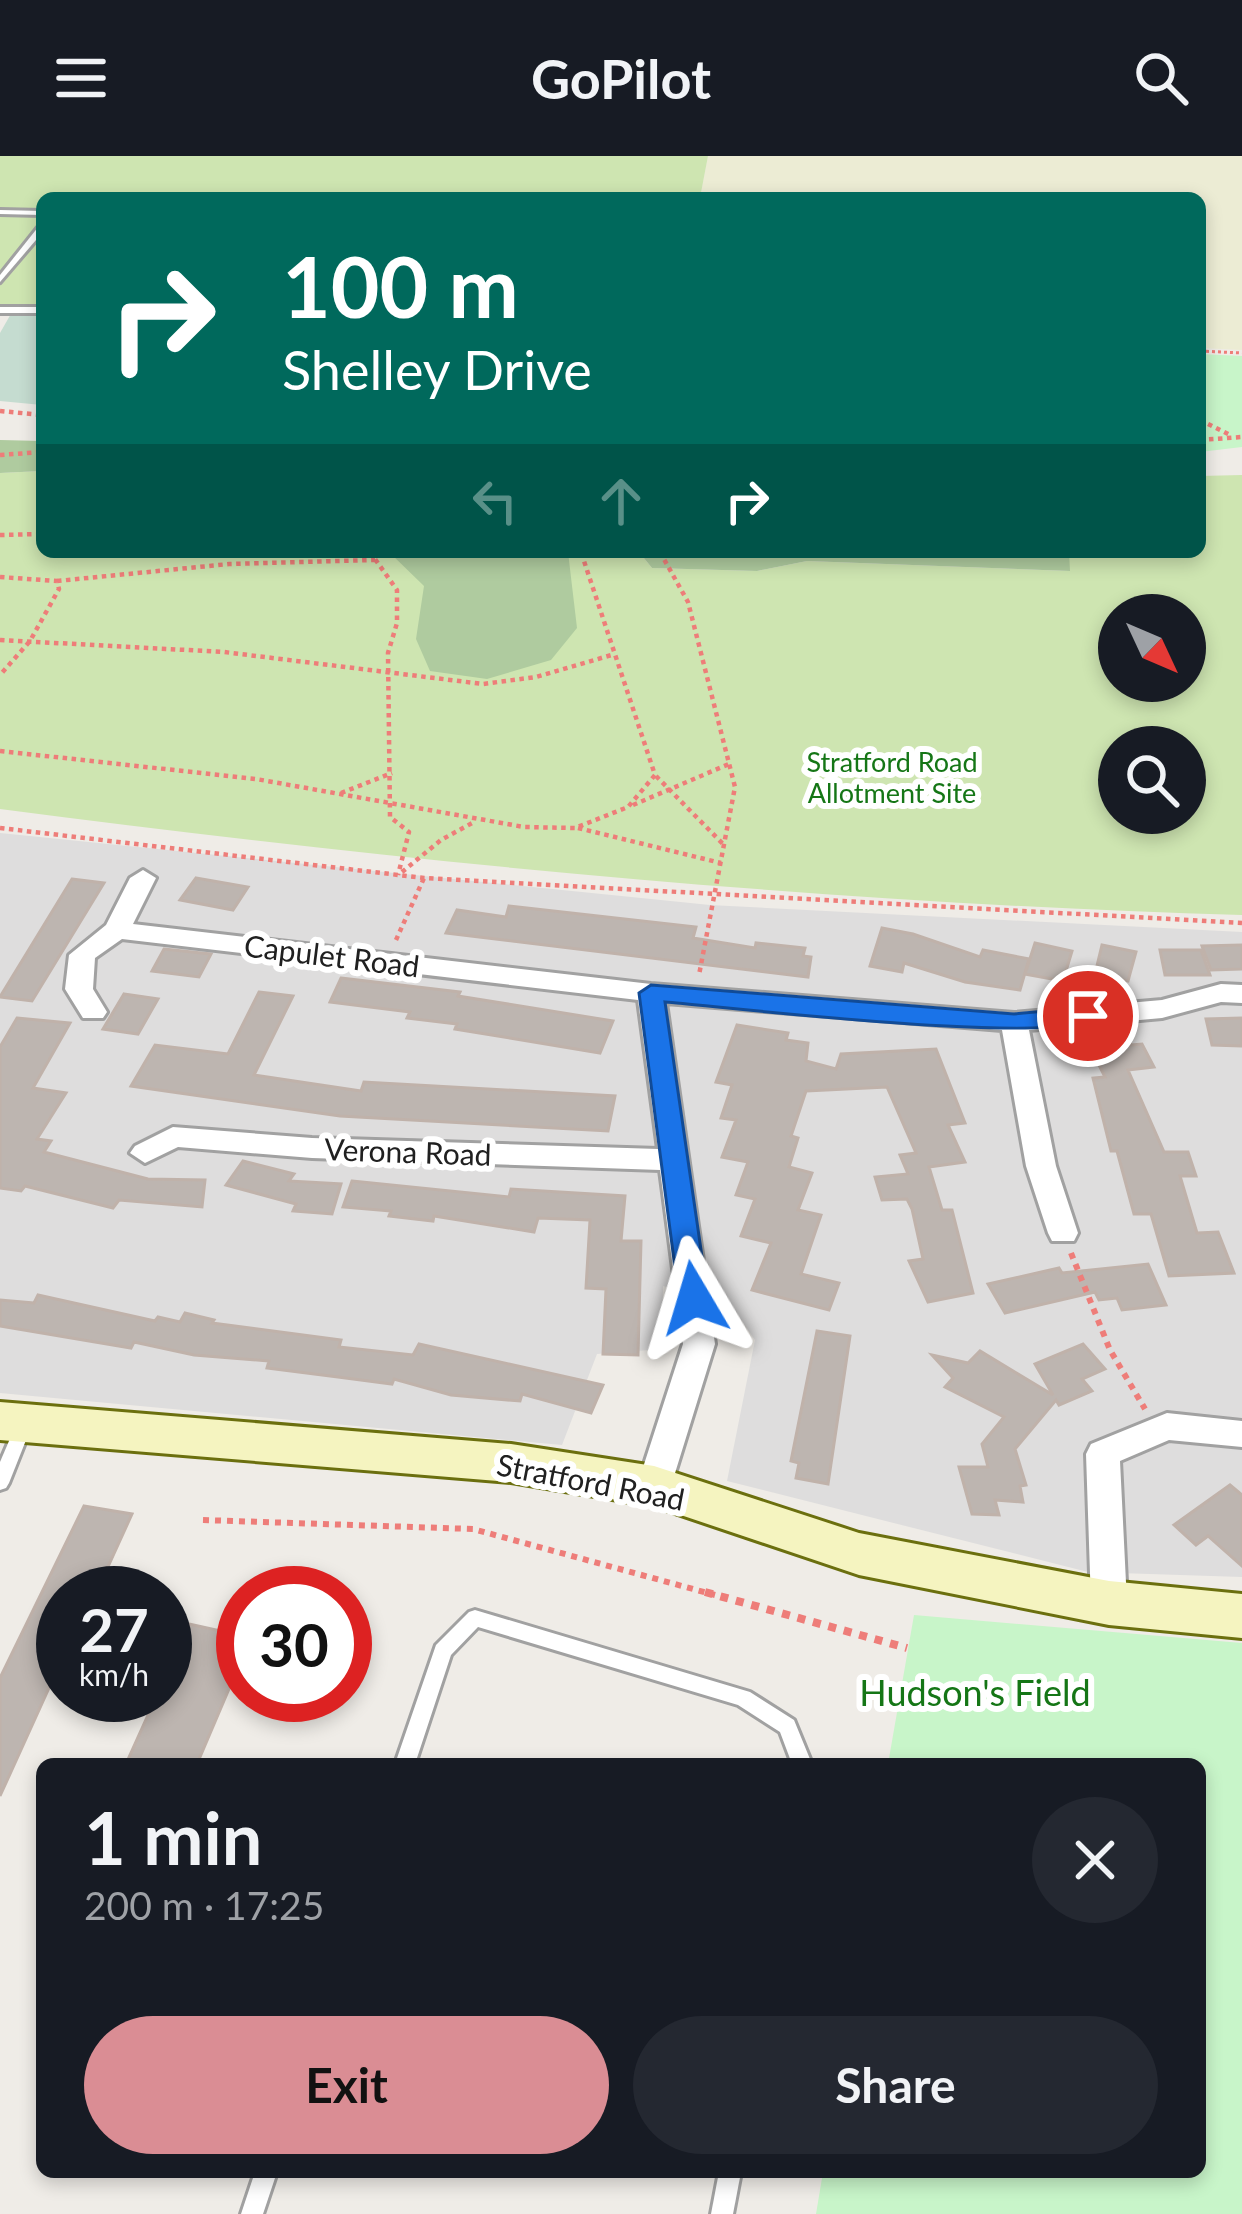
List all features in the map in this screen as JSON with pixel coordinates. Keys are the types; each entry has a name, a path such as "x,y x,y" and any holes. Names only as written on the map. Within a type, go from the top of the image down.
{"street":[{"path":"93,1012 79,988 82,955 117,930 142,878"},
{"name":"Capulet Road","path":"117,930 651,993 1014,1022 1162,1009 1221,992 1242,994"},
{"path":"651,993 699,1344 654,1486"},
{"path":"1014,1022 1041,1166 1063,1233"},
{"name":"Verona Road","path":"145,1154 173,1136 312,1148 676,1160"},
{"name":"Stratford Road","path":"12,1422 512,1462 654,1486 859,1555 1109,1603 1242,1616"},
{"path":"1109,1603 1102,1454 1167,1426 1242,1434"}],"lane":[{"path":"0,212 36,213"},
{"path":"0,280 36,235"},
{"path":"0,310 36,310"},
{"path":"0,1483 12,1422"},
{"path":"407,1758 443,1651 476,1618 743,1698 787,1726 800,1758"},
{"path":"253,2214 264,2178"},
{"path":"722,2214 729,2178"}],"path":[{"path":"1206,351 1242,353"},
{"path":"0,411 36,414"},
{"path":"1206,423 1239,437"},
{"path":"1206,440 1239,437"},
{"path":"0,454 36,452"},
{"path":"0,535 36,534"},
{"path":"583,558 655,775 724,846"},
{"path":"663,558 688,602 735,787 696,997"},
{"path":"0,577 57,581 229,564 376,560 397,590 388,670 390,817 409,832 398,875"},
{"path":"0,676 30,641 59,590 57,581"},
{"path":"0,640 224,652 483,684 536,677 616,654"},
{"path":"0,751 256,779 524,827 575,827 721,863"},
{"path":"575,827 729,764"},
{"path":"337,794 392,772"},
{"path":"628,807 655,775"},
{"path":"398,875 441,839 477,820"},
{"path":"0,828 424,878 1242,923"},
{"path":"386,962 424,878"},
{"path":"1063,1233 1110,1350 1157,1430"},
{"path":"203,1520 473,1529 907,1648"}],"shaded area":[{"path":"0,833 710,905 1242,932 1242,1577 1088,1572 727,1481 755,1340 730,1304 663,1286 662,1349 597,1354 562,1445 0,1393"}],"green space":[{"path":"0,156 708,156 701,192 36,192 36,312 0,312"},
{"path":"708,156 1242,156 1242,350 1206,348 1206,192 701,192"},
{"path":"12,312 36,312 36,404 0,401 0,333"},
{"path":"1206,354 1242,356 1242,447 1206,451"},
{"path":"0,440 36,441 36,471 0,473"},
{"name":"Stratford Road Allotment Site","path":"36,471 36,558 644,558 652,568 757,571 807,561 1069,571 1069,558 1206,558 1206,476 1242,475 1242,915 775,890 309,847 0,809 0,473"},
{"path":"395,558 569,558 577,628 551,660 487,679 430,671 416,639 424,586"},
{"path":"644,558 1069,558 1070,571 807,561 757,571 652,568"},
{"name":"Hudson's Field","path":"914,1615 1242,1643 1242,2214 816,2214 822,2178 1206,2178 1206,1758 889,1758"}],"building":[{"path":"196,878 248,887 233,910 180,900"},
{"path":"72,879 104,883 32,1001 0,997"},
{"path":"509,906 696,927 693,938 755,948 756,943 805,948 803,956 811,957 808,977 446,933 457,910 506,917"},
{"path":"882,928 980,957 983,950 1029,959 1020,990 965,982 904,963 902,972 870,966"},
{"path":"1035,943 1072,951 1063,981 1025,974"},
{"path":"1102,945 1136,952 1128,981 1095,974"},
{"path":"1242,945 1242,969 1211,970 1202,946"},
{"path":"164,949 211,954 199,977 152,971"},
{"path":"1160,950 1201,950 1210,975 1165,975"},
{"path":"341,978 460,992 458,996 613,1021 600,1053 455,1029 457,1024 407,1018 410,1012 330,1002"},
{"path":"259,992 293,996 254,1075 361,1091 364,1082 615,1096 608,1131 340,1116 131,1086 155,1045 228,1054"},
{"path":"124,994 158,999 138,1034 103,1029"},
{"path":"17,1018 70,1023 33,1088 66,1093 37,1139 51,1141 44,1152 148,1179 205,1180 202,1207 119,1200 113,1208 25,1186 21,1191 0,1188 0,1047"},
{"path":"1242,1018 1242,1046 1212,1045 1206,1019"},
{"path":"737,1025 788,1033 786,1040 808,1043 806,1061 836,1069 841,1054 936,1049 965,1123 948,1125 965,1162 929,1167 942,1210 952,1210 973,1293 928,1302 909,1261 923,1259 912,1209 907,1199 882,1200 875,1177 908,1174 900,1155 916,1153 887,1087 806,1091 791,1136 798,1138 789,1167 812,1173 798,1210 821,1215 801,1274 839,1283 829,1310 752,1290 771,1243 741,1236 755,1199 736,1195 748,1162 722,1157 736,1120 721,1118 732,1085 716,1082"},
{"path":"1123,1028 1131,1045 1142,1044 1154,1067 1128,1070 1164,1152 1188,1152 1196,1176 1180,1176 1197,1233 1218,1232 1234,1273 1169,1276 1151,1214 1134,1214 1117,1151 1111,1151 1093,1078 1105,1077 1088,1043 1104,1042 1098,1031"},
{"path":"243,1161 294,1174 289,1181 341,1184 332,1214 293,1211 296,1204 226,1185"},
{"path":"352,1181 509,1197 511,1189 625,1196 621,1241 641,1241 638,1355 603,1354 606,1289 586,1288 590,1220 538,1218 534,1232 434,1216 433,1221 389,1216 391,1211 343,1207"},
{"path":"1148,1264 1166,1305 1122,1310 1117,1298 1099,1300 1095,1292 1005,1313 988,1284 1059,1268 1062,1273"},
{"path":"38,1295 155,1321 158,1317 180,1322 185,1313 214,1320 212,1323 341,1340 339,1347 413,1355 419,1344 603,1385 591,1413 522,1394 520,1401 451,1395 394,1379 392,1384 267,1368 269,1361 194,1355 134,1342 131,1348 0,1326 0,1300 34,1303"},
{"path":"817,1331 850,1336 828,1484 796,1478 799,1463 791,1461"},
{"path":"1083,1344 1105,1369 1082,1379 1092,1391 1059,1405 1056,1400 1015,1449 1026,1485 1020,1486 1023,1502 995,1500 999,1515 972,1514 959,1467 988,1467 982,1444 1004,1417 945,1387 953,1378 932,1355 968,1363 980,1351 1053,1395 1035,1364"},
{"path":"1230,1485 1242,1495 1242,1566 1208,1536 1196,1545 1174,1525"},
{"path":"84,1506 132,1514 108,1566 55,1566"},
{"path":"36,1604 36,1717 0,1796 0,1678"},
{"path":"192,1625 216,1630 216,1719 200,1758 129,1758 145,1722 192,1722"}],"route":[{"path":"694,1298 651,993 1014,1022 1088,1016"}]}
